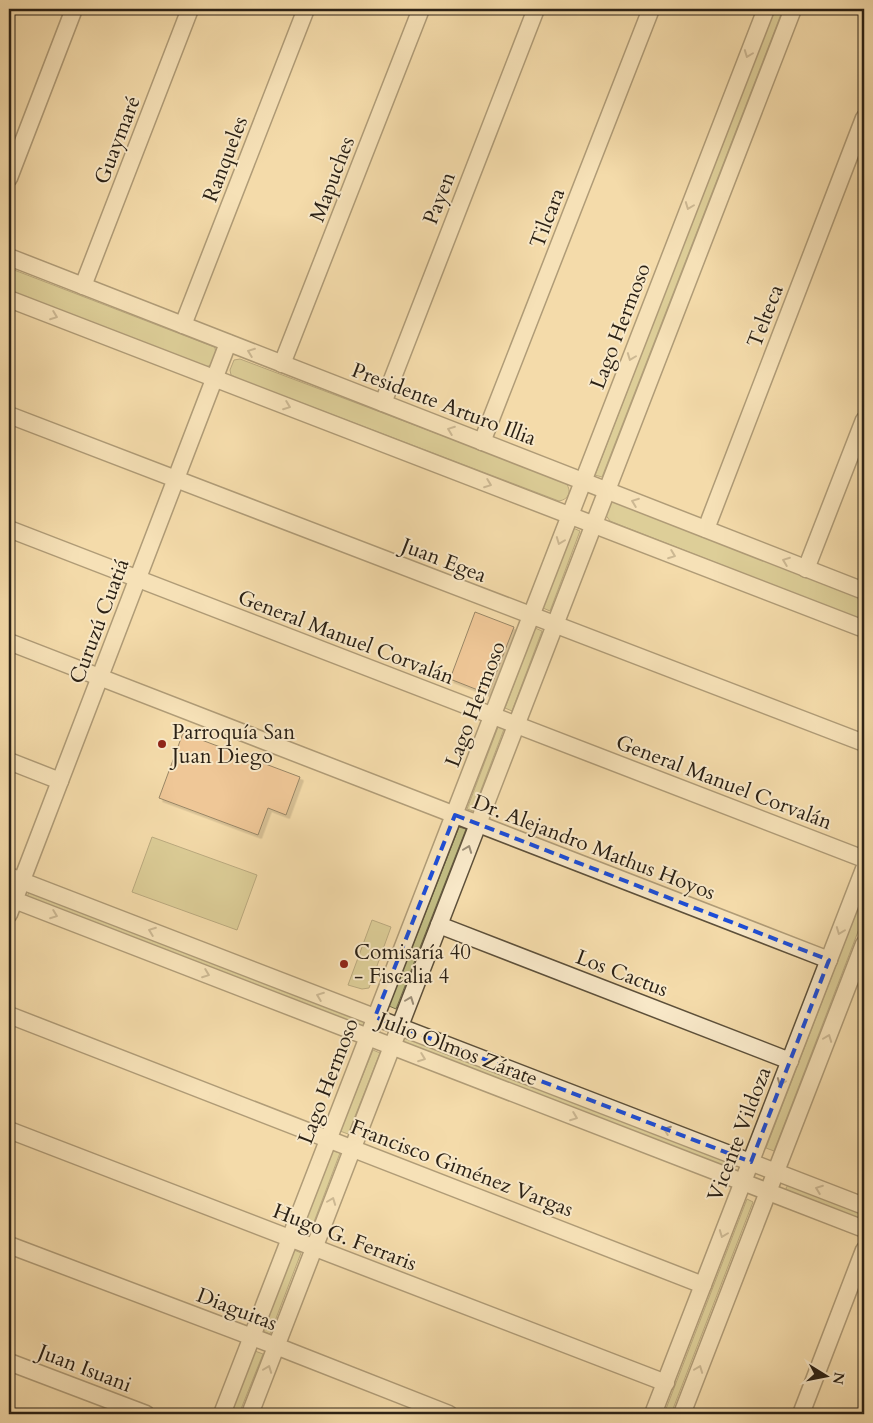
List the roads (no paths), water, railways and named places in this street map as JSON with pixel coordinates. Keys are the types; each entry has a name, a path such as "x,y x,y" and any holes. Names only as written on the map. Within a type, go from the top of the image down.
{"street":[{"path":"9,178 74,9"},
{"name":"Guaymaré","path":"83,286 190,9"},
{"name":"Ranqueles","path":"183,325 306,9"},
{"name":"Mapuches","path":"282,364 421,9"},
{"name":"Payen","path":"383,403 536,9"},
{"name":"Tilcara","path":"482,442 651,9"},
{"name":"Lago Hermoso","path":"222,1414 766,9"},
{"path":"250,1414 793,9"},
{"name":"Telteca","path":"706,529 864,118"},
{"name":"Presidente Arturo Illia","path":"9,257 864,591"},
{"path":"9,298 864,629"},
{"name":"Curuzú Cuatiá","path":"11,904 15,878 60,781 228,343"},
{"name":"Juan Egea","path":"9,415 864,744"},
{"path":"806,569 864,420"},
{"name":"General Manuel Corvalán","path":"9,530 864,859"},
{"name":"Dr. Alejandro Mathus Hoyos","path":"9,642 829,960"},
{"path":"9,762 60,781"},
{"name":"Vicente Vildoza","path":"653,1414 864,869"},
{"name":"Julio Olmos Zárate","path":"15,878 864,1206"},
{"name":"Julio Olmos Zárate","path":"11,904 392,1046 864,1229"},
{"name":"Los Cactus","path":"439,925 790,1061"},
{"path":"682,1414 864,944"},
{"name":"Francisco Giménez Vargas","path":"9,1015 703,1285"},
{"name":"Hugo G. Ferraris","path":"9,1130 666,1383"},
{"name":"Diaguitas","path":"9,1245 449,1414"},
{"path":"800,1414 864,1250"},
{"name":"Juan Isuani","path":"9,1362 146,1414"}],"place":[{"name":"Parroquía San Juan Diego","path":"162,744"},
{"name":"Comisaría 40 - Fiscalia 4","path":"344,964"}]}
